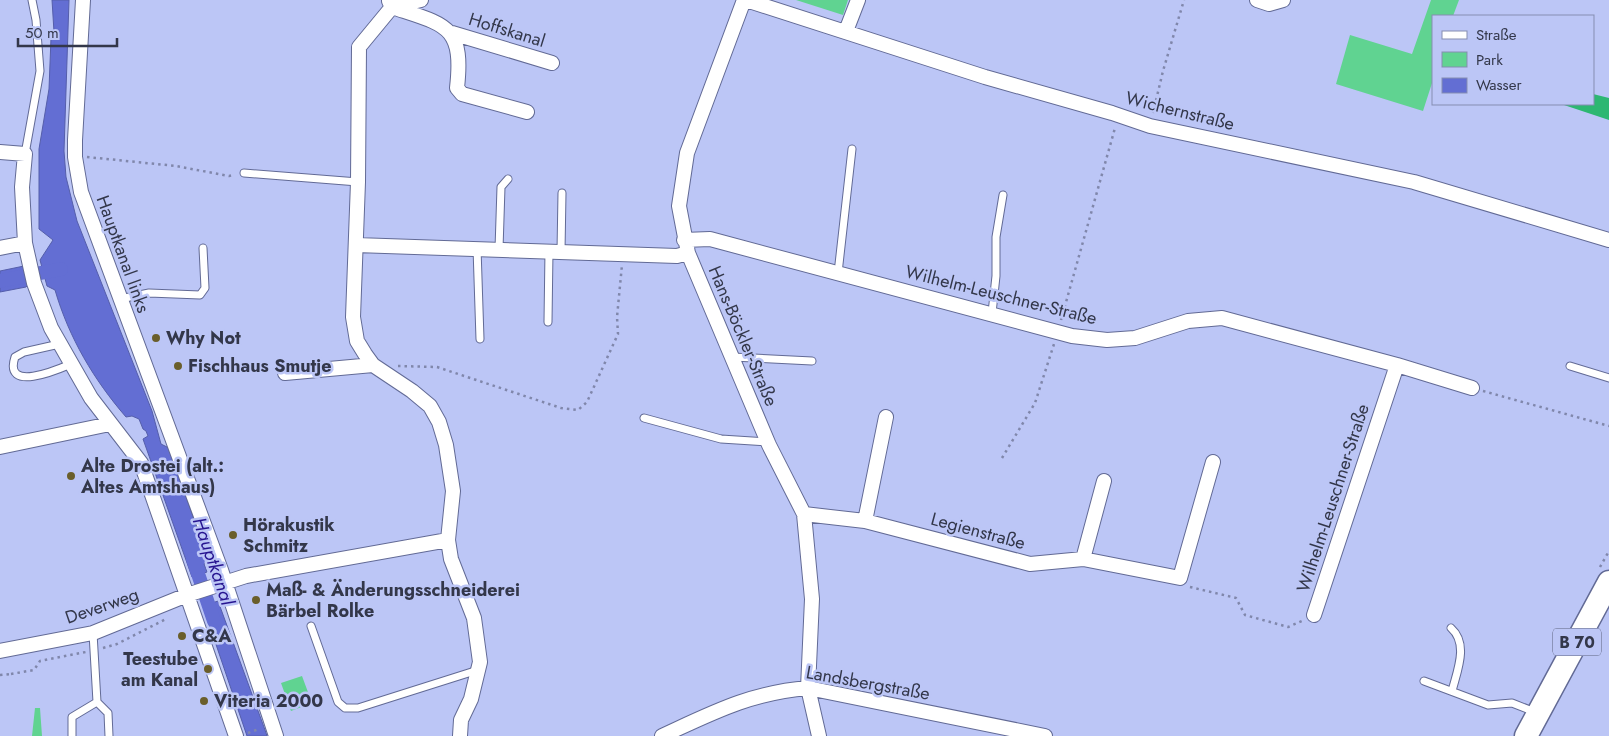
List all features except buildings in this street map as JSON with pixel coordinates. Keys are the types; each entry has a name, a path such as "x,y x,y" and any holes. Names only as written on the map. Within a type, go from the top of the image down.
{"main road":[{"name":"B 70","path":"1526,736 1609,582"}],"street":[{"name":"Hauptkanal links","path":"83,0 83,154 81,192 219,584 276,736"},
{"path":"421,0 390,4 359,47 358,182 353,317 357,341 373,365 412,391 430,406 439,422 446,445 453,490 448,540 451,560 474,618 480,662 471,699 461,720 460,736"},
{"name":"Wichernstraße","path":"745,0 985,77 1119,115 1150,126 1414,182 1609,240"},
{"name":"Hans-Böckler-Straße","path":"745,0 687,153 679,206 686,247 768,442 804,514 812,599 808,688 819,736"},
{"path":"846,31 858,0"},
{"path":"1257,0 1269,4 1283,0"},
{"name":"Hoffskanal","path":"390,4 435,22 452,33 552,63"},
{"name":"Hoffskanal","path":"452,33 460,61 457,88 462,94 527,112"},
{"path":"0,152 25,154 22,187 25,244 34,283 51,328 91,398 141,463 192,593 241,735"},
{"name":"Wilhelm-Leuschner-Straße","path":"356,245 677,256 686,247 710,239 992,313 1072,336 1107,340 1135,338 1188,320 1222,318 1396,365 1472,388"},
{"path":"0,248 25,244"},
{"path":"285,373 373,365"},
{"name":"Wilhelm-Leuschner-Straße","path":"1314,615 1396,365"},
{"path":"865,521 886,417"},
{"path":"0,448 110,424"},
{"path":"1180,578 1214,462"},
{"path":"1083,559 1104,481"},
{"name":"Legienstraße","path":"804,514 865,521 1030,564 1083,559 1180,578"},
{"name":"Deverweg","path":"0,651 93,633 192,593 246,576 448,540"},
{"name":"Landsbergstraße","path":"662,736 735,703 776,691 808,688 1045,736"}],"lane":[{"path":"25,154 40,71 36,20 32,0"},
{"path":"838,272 852,148"},
{"path":"244,173 358,182"},
{"path":"499,249 501,187 508,179"},
{"path":"548,322 562,193"},
{"path":"992,313 996,276 996,237 1003,195"},
{"path":"120,299 149,293 200,294 205,288 204,248"},
{"path":"477,248 480,339"},
{"path":"59,342 56,345 24,352 15,357 12,365 14,370 18,376 25,378 71,364"},
{"path":"732,357 812,361"},
{"path":"1570,366 1609,378"},
{"path":"644,418 721,439 768,442"},
{"path":"311,626 338,702 345,708 358,708 478,670"},
{"path":"1450,628 1456,633 1460,645 1460,659 1452,691"},
{"path":"93,633 97,702 108,712 108,736"},
{"path":"1424,682 1488,705 1512,703 1538,713"},
{"path":"72,736 72,717 97,702"}],"path":[{"path":"1150,126 1162,71 1184,0"},
{"path":"1002,458 1035,403 1058,331 1119,115"},
{"path":"87,165 83,154 176,166 229,176 244,173"},
{"path":"373,365 437,367 561,408 578,410 587,402 618,334 617,317 623,254"},
{"path":"1472,388 1609,426"},
{"path":"1180,578 1191,589 1236,598 1245,615 1254,618 1288,627 1314,615"},
{"path":"0,675 34,670 38,664 39,644"},
{"path":"241,735 264,728"}],"green space":[{"path":"796,0 848,0 843,15"},
{"path":"1431,0 1459,0 1453,15 1432,15 1432,83 1423,111 1336,84 1350,35 1412,54"},
{"path":"1594,94 1609,98 1609,120 1564,105 1594,105"},
{"path":"302,676 312,703 291,711 281,683"},
{"path":"35,708 40,708 42,736 32,736"}],"water":[{"path":"52,0 69,0 64,151 66,177 77,221 152,411 161,444 169,448 209,562 204,564 207,572 192,577 143,439 148,436 146,431 143,429 139,419 132,416 126,417 93,373 75,342 55,290 47,286 40,260 53,240 39,229 39,149 49,89 51,38 54,32"},
{"path":"24,266 29,284 26,287 0,292 0,271"},
{"path":"218,601 267,736 247,736 203,606"}],"waterway":[{"path":"0,281 61,269"},
{"name":"Hauptkanal","path":"193,559 214,621"}],"place":[{"name":"Why Not","path":"156,338"},
{"name":"Fischhaus Smutje","path":"178,366"},
{"name":"Alte Drostei (alt.: Altes Amtshaus)","path":"71,476"},
{"name":"Hörakustik Schmitz","path":"233,535"},
{"name":"Maß- & Änderungsschneiderei Bärbel Rolke","path":"256,600"},
{"name":"C&A","path":"182,636"},
{"name":"Teestube am Kanal","path":"208,669"},
{"name":"Viteria 2000","path":"204,701"}]}
